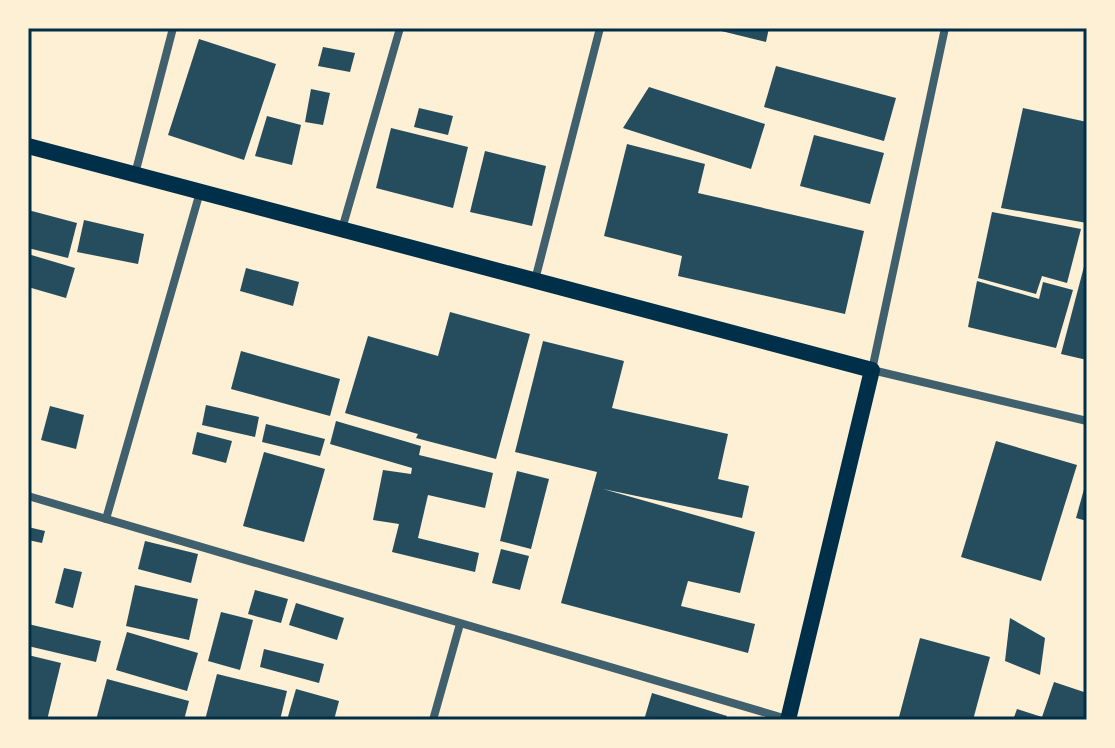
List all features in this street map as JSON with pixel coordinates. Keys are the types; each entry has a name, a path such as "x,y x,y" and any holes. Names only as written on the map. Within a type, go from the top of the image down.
{"main road":[{"path":"28,146 872,370 788,720"}],"street":[{"path":"135,174 173,28"},
{"path":"342,230 400,28"},
{"path":"535,281 600,28"},
{"path":"945,28 872,370 1087,421"},
{"path":"106,519 200,192"},
{"path":"28,496 788,720"},
{"path":"433,720 460,624"}],"building":[{"path":"709,28 769,28 766,42"},
{"path":"199,39 276,64 244,160 168,135"},
{"path":"323,47 355,53 350,72 318,66"},
{"path":"776,66 896,98 884,141 764,107"},
{"path":"649,87 765,124 751,169 623,128"},
{"path":"311,89 330,93 323,125 305,122"},
{"path":"419,108 453,116 448,135 414,127"},
{"path":"1023,108 1087,122 1087,223 1001,208"},
{"path":"267,116 301,125 292,165 255,156"},
{"path":"391,128 468,147 453,208 376,188"},
{"path":"814,135 884,153 870,204 800,186"},
{"path":"627,144 705,164 698,193 864,231 845,314 678,276 682,256 604,236"},
{"path":"485,151 546,166 532,226 470,212"},
{"path":"28,210 77,223 68,258 28,248"},
{"path":"992,212 1081,229 1067,283 1042,276 1036,294 978,278"},
{"path":"84,220 144,234 138,264 77,252"},
{"path":"28,254 75,268 66,298 28,287"},
{"path":"1087,259 1087,360 1061,354"},
{"path":"246,268 299,282 293,306 240,291"},
{"path":"977,281 1039,299 1043,282 1073,290 1056,348 968,327"},
{"path":"450,312 530,334 496,459 416,438 418,434 345,413 368,336 438,356"},
{"path":"543,341 624,361 612,408 728,434 718,479 749,486 742,518 603,489 755,532 740,593 688,581 681,606 755,624 748,653 561,603 597,472 515,452"},
{"path":"241,351 340,379 330,416 231,389"},
{"path":"206,405 259,417 255,437 202,425"},
{"path":"50,406 84,415 76,449 41,440"},
{"path":"336,421 421,446 419,455 493,473 485,508 428,495 418,538 479,553 475,572 392,552 399,524 373,520 383,470 411,474 412,468 330,444"},
{"path":"266,424 325,439 320,456 262,442"},
{"path":"197,432 232,441 226,463 192,454"},
{"path":"996,441 1077,465 1041,581 961,557"},
{"path":"264,452 325,469 304,542 243,526"},
{"path":"517,471 549,479 531,549 500,541"},
{"path":"1087,482 1087,521 1076,518"},
{"path":"28,527 45,531 42,543 28,540"},
{"path":"145,541 198,554 191,583 138,569"},
{"path":"501,549 529,556 520,590 492,583"},
{"path":"64,568 82,572 73,608 55,603"},
{"path":"135,585 198,599 189,640 126,626"},
{"path":"255,590 288,599 281,623 248,614"},
{"path":"296,603 344,618 337,640 289,625"},
{"path":"221,612 253,620 240,670 208,661"},
{"path":"1010,618 1045,638 1040,675 1005,661"},
{"path":"28,624 101,641 96,662 28,646"},
{"path":"127,632 198,653 187,691 116,670"},
{"path":"920,638 990,657 973,720 910,720 899,717"},
{"path":"264,649 324,664 319,683 260,667"},
{"path":"28,655 61,663 47,720 28,720"},
{"path":"217,674 287,691 280,720 205,720"},
{"path":"107,679 189,701 184,720 96,720"},
{"path":"1054,682 1087,693 1087,720 1013,720 1017,709 1042,717"},
{"path":"296,689 339,701 334,720 287,720"},
{"path":"652,693 727,716 726,720 644,720"}]}
